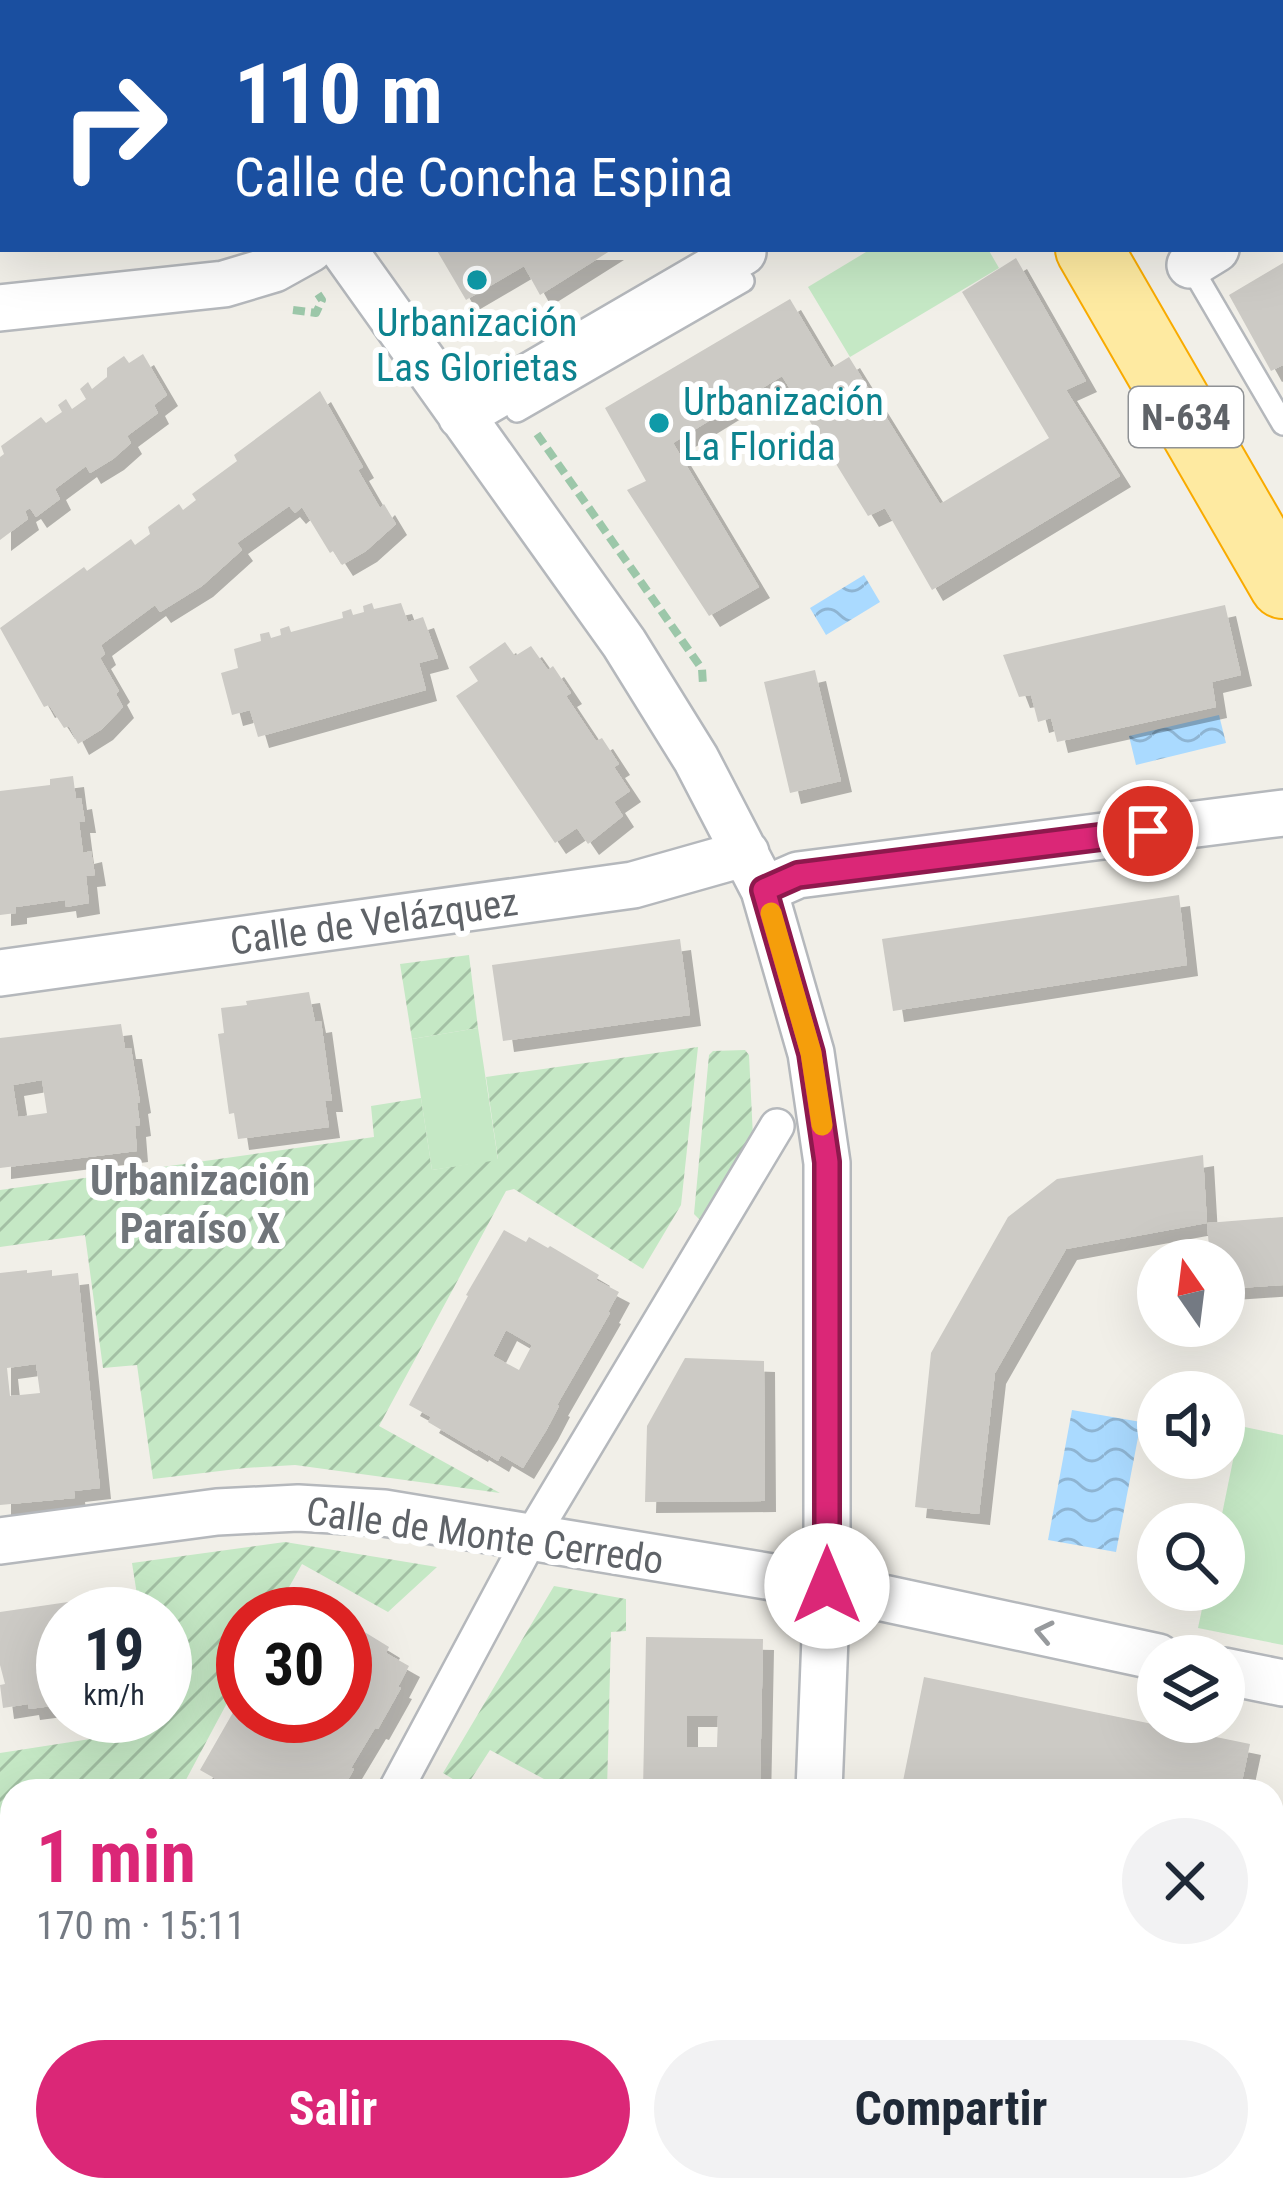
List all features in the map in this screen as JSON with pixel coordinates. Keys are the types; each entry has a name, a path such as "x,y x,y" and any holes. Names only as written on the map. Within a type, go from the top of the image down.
{"highway":[{"name":"N-634","path":"1091,252 1283,585"}],"street":[{"path":"0,308 224,284 316,252"},
{"path":"319,252 461,416 624,644 696,759 755,872 811,1053 827,1162 827,1586 819,1779"},
{"path":"461,416 743,252 742,265"},
{"name":"Calle de Velázquez","path":"0,973 633,885 755,872 798,875 1283,813"},
{"path":"401,1779 531,1537 777,1126"},
{"name":"Calle de Monte Cerredo","path":"0,1541 217,1512 298,1508 384,1513 827,1586 1137,1652"},
{"path":"1245,1675 1283,1683"}],"lane":[{"path":"1203,257 1283,424"},
{"path":"518,411 742,265"}],"path":[{"path":"318,252 335,304"}],"green space":[{"path":"866,252 990,252 999,268 850,357 808,287"},
{"path":"469,955 478,1028 412,1039 400,964"},
{"path":"478,1028 498,1160 432,1170 412,1039"},
{"path":"698,1047 681,1205 643,1269 514,1189 506,1191 379,1426 500,1493 295,1465 153,1479 137,1365 103,1368 85,1235 0,1247 0,1190 374,1137 371,1106 421,1098 432,1170 498,1159 486,1077"},
{"path":"745,1050 753,1137 704,1219 699,1219 694,1214 709,1055"},
{"path":"1245,1427 1283,1435 1283,1645 1198,1628 1202,1611 1245,1611 1245,1503 1224,1503 1229,1479 1245,1479"},
{"path":"285,1542 437,1567 388,1612 372,1603 372,1587 343,1587 302,1564 289,1587 216,1587 216,1724 186,1779 0,1779 0,1753 64,1743 192,1743 192,1587 136,1587 132,1563"},
{"path":"554,1586 626,1599 626,1631 611,1632 607,1779 544,1779 490,1750 471,1779 453,1779 443,1773"}],"water":[{"path":"864,575 880,602 826,635 810,608"},
{"path":"1219,715 1226,743 1136,765 1129,736"},
{"path":"1072,1410 1137,1421 1116,1552 1048,1540"}],"building":[{"name":"Urbanización Las Glorietas","path":"438,252 608,252 540,295 524,266 466,300"},
{"name":"Urbanización La Florida","path":"1016,258 1086,381 1066,390 1120,476 932,590 885,508 868,516 782,376 673,443 759,587 709,616 627,490 646,481 605,408 790,299 831,368 849,357 940,504 1049,438 962,292"},
{"path":"1283,263 1283,365 1271,371 1229,295"},
{"path":"143,354 167,395 154,405 158,413 127,436 131,443 113,459 90,473 86,466 55,489 60,499 36,517 30,508 25,511 28,519 0,540 1,446 41,417 46,423 62,412 58,405 66,399 72,409 86,399 80,389 88,382 92,389 107,377 107,368 124,356 129,363"},
{"path":"320,391 363,467 358,470 380,508 384,504 396,524 342,565 302,507 295,513 289,506 237,543 242,550 202,586 160,612 155,605 101,645 105,654 100,658 123,707 102,729 78,744 69,726 64,728 49,705 44,707 0,628 84,567 87,571 131,539 135,545 150,534 148,527 179,504 183,510 196,500 192,494 237,461 234,455"},
{"path":"372,603 374,609 401,603 408,622 423,617 438,658 419,663 426,690 258,737 250,710 232,715 221,673 238,668 234,649 261,641 260,634 269,632 271,638 289,626 291,632 343,618 342,612 351,609 353,615 364,612 363,606"},
{"path":"1225,605 1241,675 1212,682 1216,707 1057,742 1051,718 1038,722 1031,695 1019,697 1003,655"},
{"path":"505,642 515,656 531,646 548,670 553,666 571,693 566,696 596,741 602,738 619,764 614,767 630,791 614,802 623,816 588,844 577,828 555,843 456,696 478,681 469,667"},
{"path":"815,670 841,781 790,793 764,682"},
{"path":"73,776 85,822 79,822 83,853 91,851 95,875 86,876 89,903 66,907 65,900 16,907 16,913 0,915 0,791 50,785 50,779"},
{"path":"1179,895 1187,965 893,1011 882,939"},
{"path":"680,939 690,1015 503,1041 492,965"},
{"path":"309,992 315,1022 321,1021 332,1101 325,1101 329,1127 238,1139 234,1113 229,1114 218,1034 224,1033 221,1008"},
{"path":"121,1024 125,1048 131,1048 140,1102 137,1151 0,1168 0,1038","holes":["42,1080 47,1113 18,1117 13,1085"]},
{"path":"1203,1155 1207,1223 1066,1249 995,1373 979,1514 915,1507 931,1353 1008,1217 1057,1179"},
{"path":"1283,1217 1283,1285 1245,1288 1245,1239 1208,1239 1207,1223"},
{"path":"504,1230 526,1242 529,1237 550,1246 619,1292 523,1468 501,1455 498,1461 477,1451 409,1405","holes":["506,1330 532,1345 519,1370 493,1356"]},
{"path":"0,1273 78,1273 100,1488 74,1491 75,1498 0,1505","holes":["36,1364 40,1393 10,1396 7,1368"]},
{"path":"685,1358 764,1361 765,1501 645,1502 647,1426"},
{"path":"36,1607 36,1708 29,1709 28,1704 3,1708 0,1612"},
{"path":"372,1637 389,1647 386,1653 409,1666 372,1733"},
{"path":"646,1637 763,1639 760,1779 643,1779","holes":["687,1716 718,1716 717,1747 687,1747"]},
{"path":"924,1677 1137,1721 1137,1743 1250,1744 1243,1779 903,1779"},
{"path":"216,1742 366,1743 349,1779 216,1779 200,1770"}],"slow traffic":[{"path":"771,913 811,1053 822,1125"}],"place":[{"name":"Urbanización Las Glorietas","path":"477,280"},
{"name":"Urbanización La Florida","path":"659,423"}],"district":[{"name":"Urbanización Paraíso X","path":"200,1204"}],"route":[{"path":"827,1586 827,1162 811,1053 764,890 798,875 1148,831"}]}
